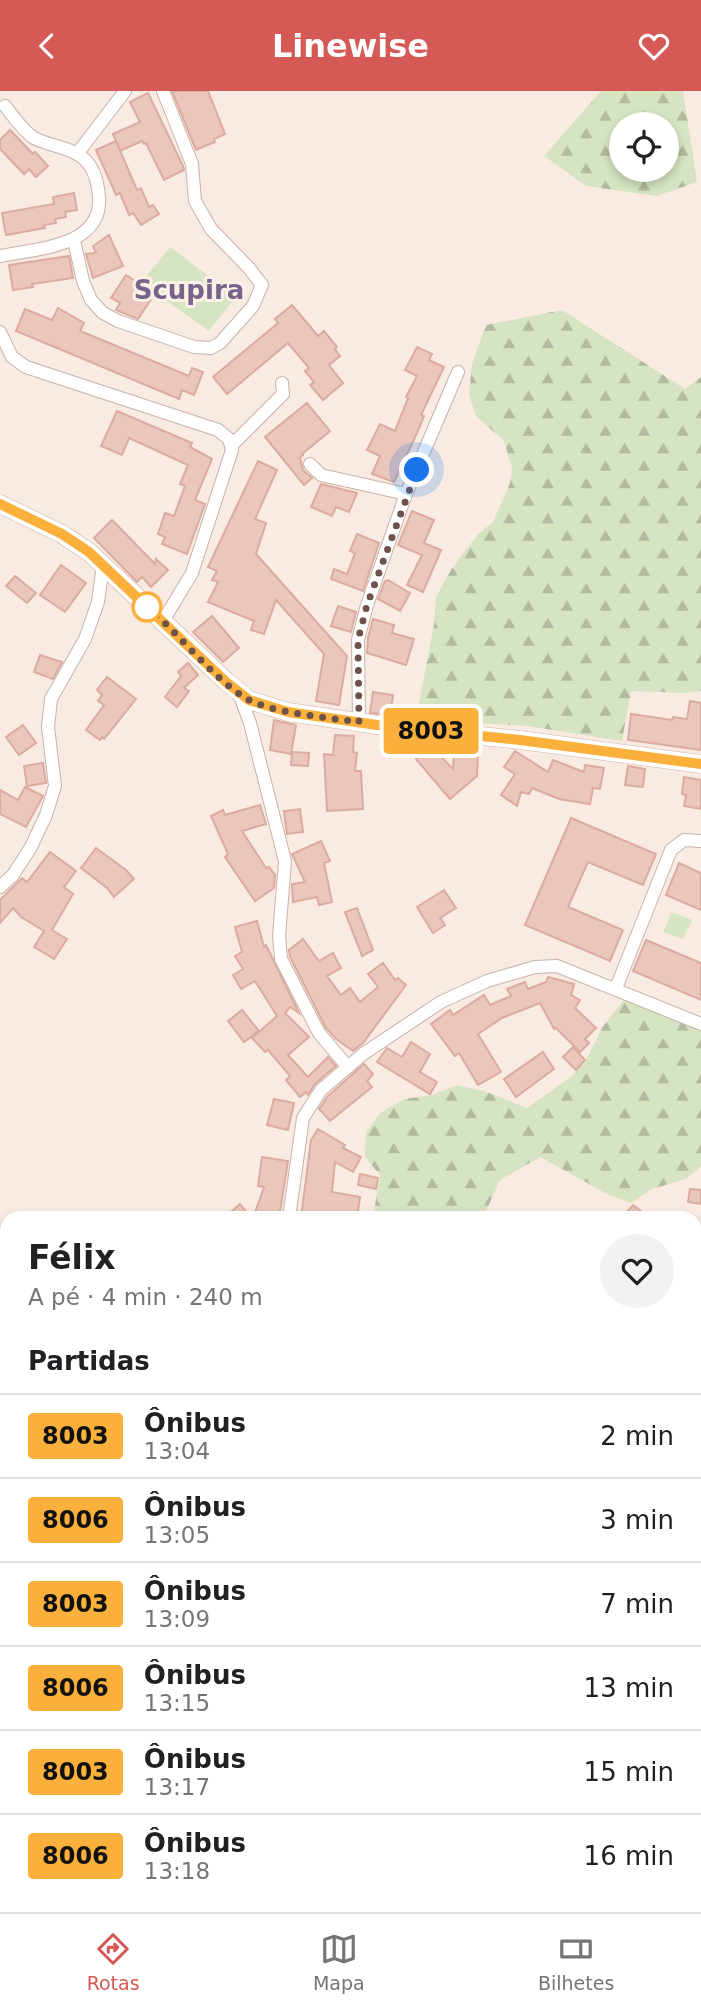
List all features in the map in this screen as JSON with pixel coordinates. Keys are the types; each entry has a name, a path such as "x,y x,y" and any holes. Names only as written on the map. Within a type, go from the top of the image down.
{"street":[{"path":"76,155 125,91"},
{"path":"74,240 90,300 103,313 118,321 194,347 211,348 220,343 253,306 262,285 250,268 211,229 195,201 192,164 163,91"},
{"path":"0,256 74,240 94,222 100,206 99,189 93,171 84,159 32,137 5,106"},
{"path":"0,332 12,357 26,367 218,430 229,439 232,450 191,573 163,621"},
{"path":"359,722 358,640 367,605 406,494 458,372"},
{"path":"231,446 283,394 282,383"},
{"path":"310,464 321,475 406,494"},
{"path":"0,504 62,534 103,565 249,700 288,712 701,764"},
{"path":"0,887 13,875 31,847 46,815 55,786 48,727 51,699 85,639 98,603 103,565"},
{"path":"239,692 250,723 285,861 279,936 281,959 319,1033 347,1066"},
{"path":"616,988 671,850 684,840 701,841"},
{"path":"290,1211 303,1118 321,1090 347,1066 441,1002 487,981 535,967 557,966 701,1024"}],"green space":[{"path":"601,91 683,91 697,182 657,196 586,186 544,156"},
{"path":"170,247 236,297 209,331 141,283"},
{"path":"562,310 685,389 701,377 701,691 631,691 622,741 528,726 416,719 434,624 436,597 451,570 477,535 493,522 510,483 512,468 504,441 476,416 469,395 472,364 486,325"},
{"path":"672,912 692,920 683,939 663,932"},
{"path":"625,998 701,1030 701,1166 686,1179 652,1189 631,1203 607,1194 540,1157 500,1180 486,1211 374,1211 380,1175 365,1157 366,1132 380,1113 404,1099 433,1095 456,1085 484,1091 527,1108 572,1076 585,1062 602,1028"}],"building":[{"path":"172,91 208,91 225,134 214,139 215,142 196,150"},
{"path":"148,93 184,170 164,180 146,143 142,141 120,151 113,134 140,122 130,102"},
{"path":"10,130 48,166 36,177 29,169 24,174 0,149 0,140"},
{"path":"116,141 137,190 141,188 149,207 153,205 159,214 141,225 133,213 129,215 120,193 116,195 96,150"},
{"path":"74,193 77,210 65,212 66,217 55,219 56,223 44,225 45,228 6,235 2,213 54,204 53,197"},
{"path":"109,235 123,266 93,278 86,254 96,253 93,246"},
{"path":"69,256 73,278 32,284 33,287 13,290 9,265"},
{"path":"126,275 155,293 138,319 116,310 120,303 111,298"},
{"path":"292,305 318,336 324,331 337,347 335,349 340,356 329,365 343,383 323,400 310,385 314,382 305,371 309,368 288,343 227,394 213,377 278,323 275,319"},
{"path":"58,308 84,323 80,331 189,376 192,368 203,372 194,395 182,390 179,399 16,331 25,309 52,320"},
{"path":"417,347 432,354 429,360 444,367 394,482 372,474 380,456 367,450 380,424 395,431 408,398 406,397 417,376 405,370"},
{"path":"307,403 330,431 300,458 303,470 312,478 304,485 265,437"},
{"path":"117,411 192,443 190,447 212,459 195,500 205,504 187,554 162,544 165,537 158,534 165,513 174,516 185,486 180,484 188,465 129,438 122,455 101,446"},
{"path":"258,461 277,470 255,519 266,523 256,554 347,656 339,705 316,701 324,654 276,600 264,634 251,630 254,621 208,602 218,582 212,580 217,571 208,567"},
{"path":"321,484 357,493 349,512 336,507 332,516 311,507"},
{"path":"412,511 434,520 424,543 441,550 423,592 407,585 422,555 398,545"},
{"path":"112,520 155,564 156,559 168,570 151,587 142,577 137,582 94,538"},
{"path":"357,534 379,543 363,591 331,579 334,569 347,574 355,553 350,551"},
{"path":"61,565 86,583 65,612 40,595"},
{"path":"15,576 36,593 27,603 6,586"},
{"path":"388,580 410,593 400,611 378,599 385,581"},
{"path":"338,606 356,612 351,632 331,626"},
{"path":"212,616 239,648 223,662 193,632"},
{"path":"373,619 394,625 392,633 414,639 406,665 367,653"},
{"path":"40,655 62,662 53,679 34,672"},
{"path":"188,663 198,675 184,688 189,691 177,707 165,697 181,676 178,672"},
{"path":"107,677 136,699 104,739 102,737 100,740 86,730 104,705 98,701 102,695 97,690"},
{"path":"373,692 393,695 390,715 370,713"},
{"path":"690,701 701,703 701,750 628,740 631,714 672,720 673,717 687,719"},
{"path":"274,720 296,725 291,754 270,750"},
{"path":"23,725 36,743 19,755 6,737"},
{"path":"335,735 354,736 353,752 357,753 355,771 361,771 363,809 327,811 324,754 333,755"},
{"path":"431,746 453,769 454,753 478,754 477,776 450,799 416,759"},
{"path":"515,751 548,772 553,760 584,772 585,765 604,768 600,789 593,788 590,804 559,799 532,788 529,794 521,792 517,806 501,795 515,774 504,767"},
{"path":"292,752 309,753 308,766 291,765"},
{"path":"43,763 46,783 27,786 24,766"},
{"path":"628,766 645,769 643,787 625,785"},
{"path":"684,777 701,780 701,809 684,806"},
{"path":"25,787 43,796 26,827 0,814 0,790 18,800"},
{"path":"260,805 266,824 242,831 266,868 269,867 275,875 274,888 255,901 225,857 228,854 211,816 223,810 225,815"},
{"path":"300,809 303,832 287,834 284,811"},
{"path":"571,818 656,854 643,885 588,862 568,907 623,930 610,961 525,925"},
{"path":"321,841 330,861 324,863 332,902 319,905 317,897 293,902 292,884 305,882 292,854"},
{"path":"96,848 134,879 114,897 107,888 81,868"},
{"path":"50,852 76,871 64,887 73,894 52,930 67,939 54,959 34,947 44,931 21,917 13,908 0,923 0,900 22,878 27,882"},
{"path":"679,863 701,873 701,910 666,895"},
{"path":"444,890 456,908 440,918 445,925 433,933 417,907"},
{"path":"357,908 373,950 362,956 345,912"},
{"path":"257,921 264,947 266,945 299,1013 290,1007 285,1013 309,1037 288,1055 308,1077 328,1057 336,1066 315,1084 308,1095 306,1092 300,1097 286,1080 290,1076 268,1050 265,1052 252,1038 277,1016 255,981 241,989 233,975 243,969 235,956 242,952 235,927"},
{"path":"303,939 319,961 333,953 341,968 327,976 341,995 350,988 360,1002 378,987 368,974 383,963 395,980 398,978 406,985 363,1043 353,1051 326,1028 290,957 289,950"},
{"path":"646,940 701,963 701,1000 633,971"},
{"path":"548,977 574,984 571,995 580,1000 575,1008 596,1028 585,1039 589,1043 580,1052 554,1029 540,1003 502,1018 478,1034 501,1072 478,1085 459,1053 455,1056 431,1024 450,1010 453,1015 484,995 490,1005 511,996 507,989 525,982 528,989 546,982"},
{"path":"242,1010 259,1031 244,1042 228,1021"},
{"path":"411,1042 430,1054 420,1072 437,1082 430,1094 377,1062 387,1048 402,1057"},
{"path":"573,1047 585,1060 576,1070 563,1057"},
{"path":"543,1052 554,1069 516,1097 504,1079"},
{"path":"364,1064 373,1074 367,1081 372,1087 330,1121 319,1109 328,1096"},
{"path":"274,1099 294,1103 288,1130 267,1125"},
{"path":"318,1129 345,1145 343,1148 361,1157 353,1172 335,1162 332,1192 360,1197 358,1211 302,1211 311,1140"},
{"path":"262,1157 288,1161 280,1211 255,1211 264,1187 258,1186"},
{"path":"360,1174 378,1178 376,1189 358,1185"},
{"path":"690,1189 701,1190 701,1204 688,1202"},
{"path":"240,1204 246,1211 232,1211"},
{"path":"633,1205 641,1211 628,1211"}],"bus line":[{"name":"8003","path":"0,504 62,534 89,552 226,682 249,700 288,712 377,725 520,740 701,764"}],"district":[{"name":"Scupira","path":"189,290"}],"route":[{"path":"147,607 226,682 249,700 288,712 359,722 358,640 367,605 417,470"}]}
